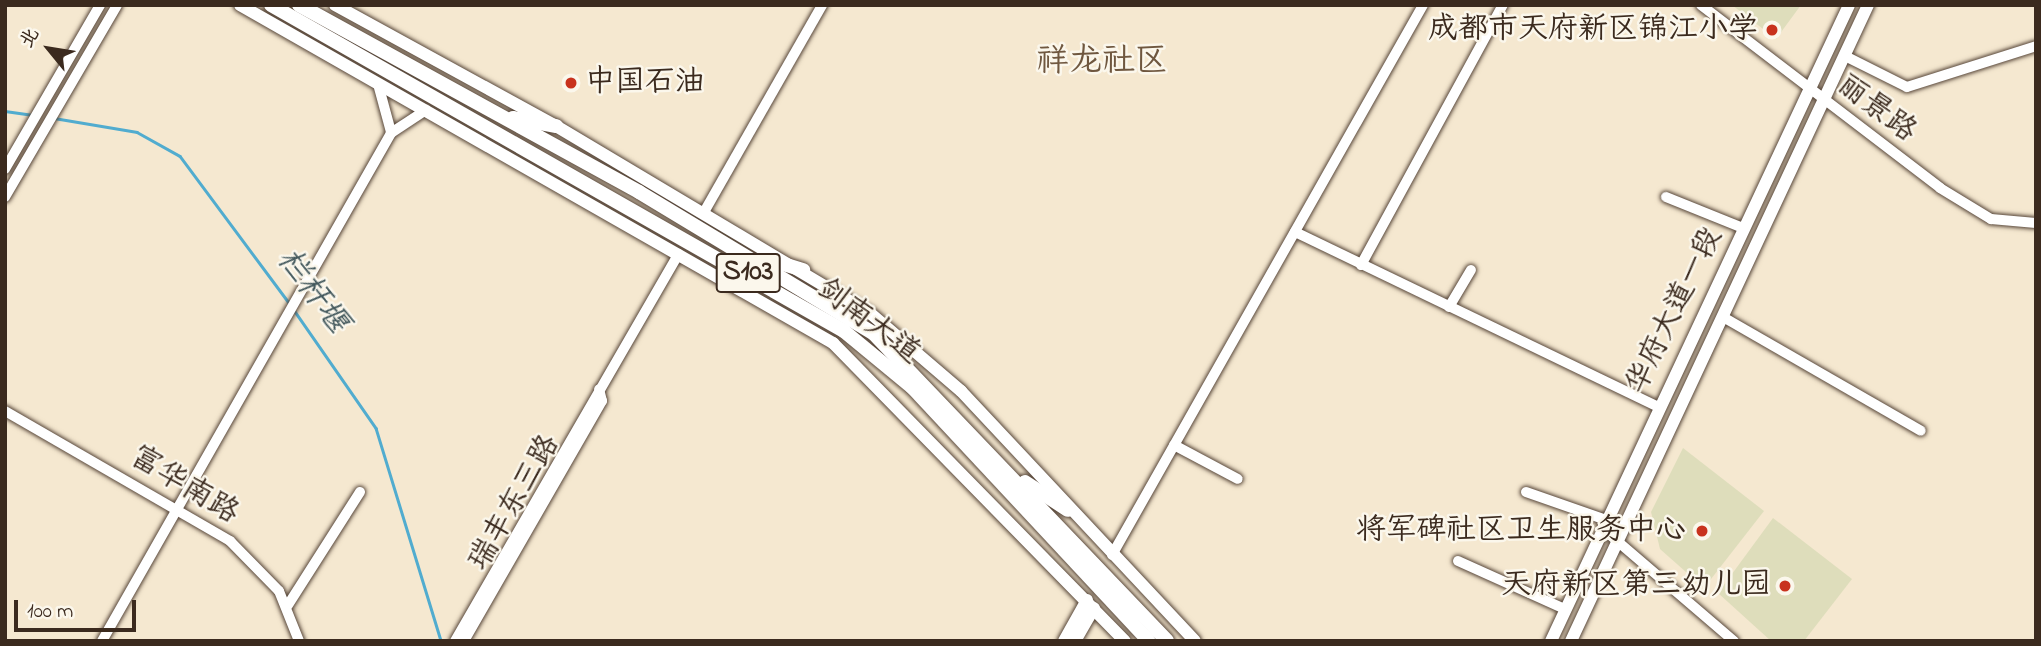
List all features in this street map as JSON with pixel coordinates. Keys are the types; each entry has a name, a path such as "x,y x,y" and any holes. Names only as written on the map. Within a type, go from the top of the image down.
{"highway":[{"name":"剑南大道","path":"271,5 844,331 913,388 1143,636"},
{"name":"剑南大道","path":"299,5 686,220 874,334 1167,641"},
{"path":"497,115 556,126"},
{"path":"686,220 775,264 803,270"},
{"path":"1004,468 1068,510"}],"main road":[{"path":"240,5 833,343 1125,641"},
{"path":"335,5 556,126 803,270 923,355 1195,641"},
{"name":"华府大道一段","path":"1551,641 1658,407 1849,5"},
{"path":"1571,641 1868,5"},
{"path":"1064,641 1090,604"},
{"path":"1075,641 1090,604"}],"street":[{"path":"5,169 100,5"},
{"path":"5,197 117,5"},
{"path":"704,214 822,5"},
{"path":"1112,555 1423,5"},
{"path":"1361,265 1503,5"},
{"name":"丽景路","path":"1701,5 1823,100 1991,219 2036,223"},
{"path":"1845,56 1907,87 2036,46"},
{"path":"378,83 391,133"},
{"path":"102,641 391,133 426,110"},
{"path":"1666,197 1743,228"},
{"path":"1294,232 1658,407"},
{"path":"456,641 678,254"},
{"path":"1449,307 1471,270"},
{"path":"1723,317 1921,432"},
{"name":"瑞丰东三路","path":"464,641 602,401 599,389"},
{"name":"富华南路","path":"5,411 176,508 255,562 288,605 299,641"},
{"path":"1174,445 1238,479"},
{"path":"288,605 360,492"},
{"path":"1526,492 1604,524 1618,540 1734,641"},
{"path":"1458,561 1565,609"}],"shaded area":[{"name":"成都市天府新区锦江小学","path":"1732,5 1801,5 1776,39"},
{"name":"将军碑社区卫生服务中心","path":"1683,448 1764,511 1704,588 1660,549 1651,512"},
{"name":"天府新区第三幼儿园","path":"1773,518 1852,579 1804,641 1771,641 1718,593"}],"waterway":[{"name":"栏杆堰","path":"5,111 33,115"},
{"name":"栏杆堰","path":"54,118 137,132 180,156 290,304"},
{"name":"栏杆堰","path":"294,310 376,428 441,641"}],"place":[{"name":"成都市天府新区锦江小学","path":"1772,30"},
{"name":"中国石油","path":"571,83"},
{"name":"将军碑社区卫生服务中心","path":"1702,531"},
{"name":"天府新区第三幼儿园","path":"1785,586"}],"district":[{"name":"祥龙社区","path":"1102,63"}]}
